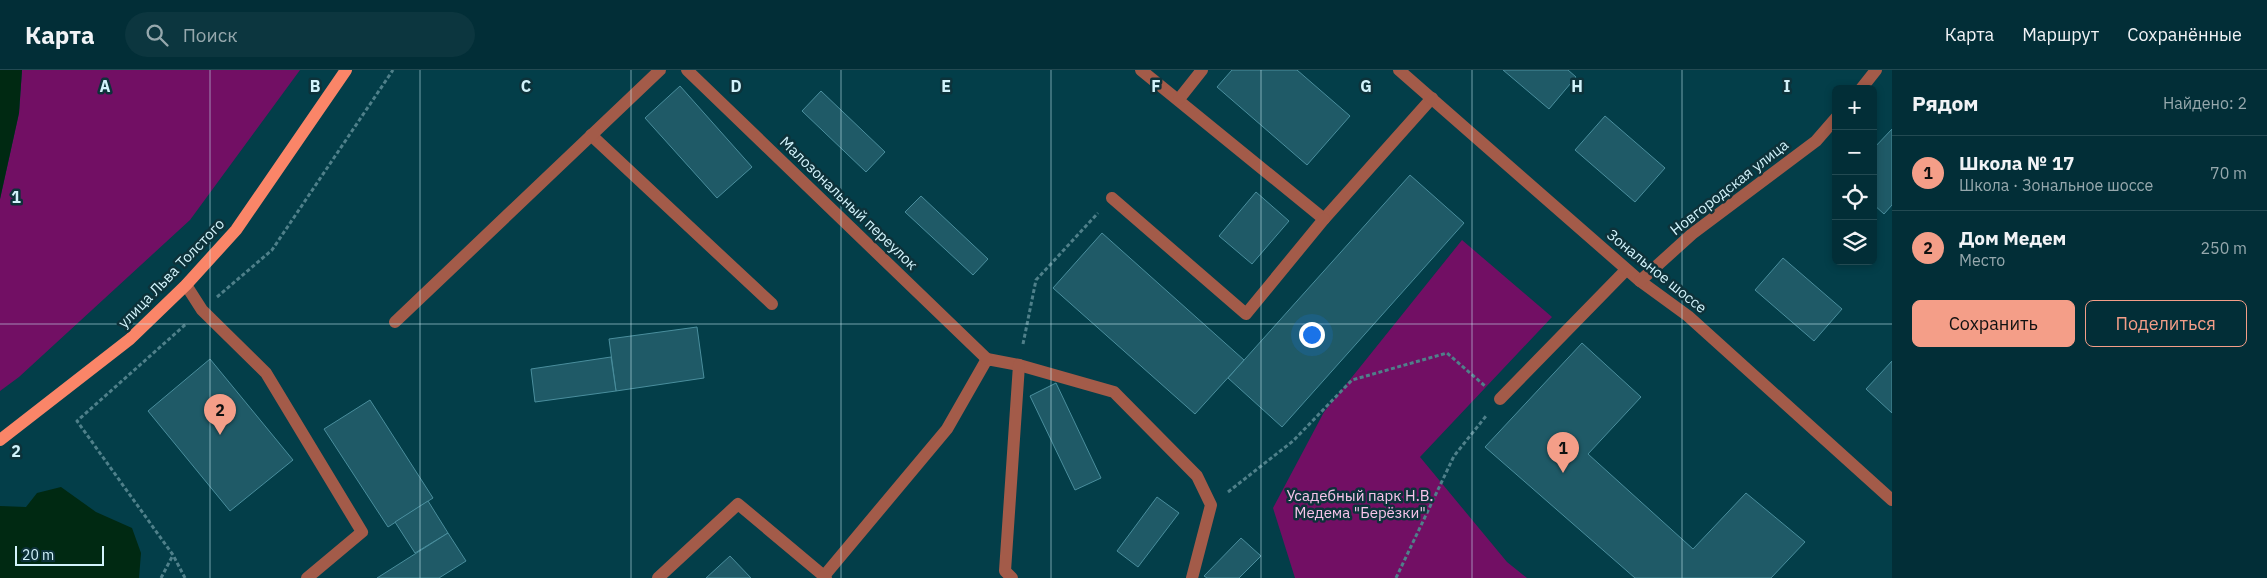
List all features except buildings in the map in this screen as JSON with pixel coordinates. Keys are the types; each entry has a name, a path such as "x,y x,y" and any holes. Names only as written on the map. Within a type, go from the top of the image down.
{"main road":[{"name":"улица Льва Толстого","path":"0,440 130,339 186,285 236,230 346,70"}],"street":[{"path":"395,322 660,70"},
{"name":"Малозональный переулок","path":"687,70 987,359"},
{"path":"1141,70 1179,99 1324,219"},
{"path":"1179,99 1202,70"},
{"name":"Зональное шоссе","path":"1398,70 1626,270 1688,316 1892,500"},
{"path":"1863,85 1876,70"},
{"path":"1112,198 1246,314 1324,219 1432,98"},
{"name":"Новгородская улица","path":"1640,281 1692,234 1816,141 1832,123"},
{"path":"591,135 772,304"},
{"path":"1500,398 1626,270"},
{"path":"186,285 202,310 266,373 362,532 307,578"},
{"path":"658,578 738,504 825,577 947,429 987,359 1019,364 1114,392 1197,476 1211,504 1192,578"},
{"path":"1012,578 1004,570 1019,364"}],"path":[{"path":"1019,364 1036,280 1112,198"},
{"path":"1211,504 1293,441 1352,380 1447,353 1500,398 1454,456 1396,578"},
{"path":"162,578 173,555"}],"green space":[{"path":"22,70 300,70 190,220 19,377 0,391 0,199 19,113"},
{"name":"Усадебный парк Н.В. Медема \"Берёзки\"","path":"1462,240 1552,317 1420,457 1507,562 1527,578 1295,578 1273,508 1324,412"}],"shaded area":[{"path":"0,70 22,70 19,113 0,199"},
{"path":"61,487 96,512 132,528 141,553 139,578 0,578 0,506 26,507 37,493"}],"place":[{"name":"Дом Медем","path":"220,435"},
{"name":"Школа № 17","path":"1563,473"}]}
